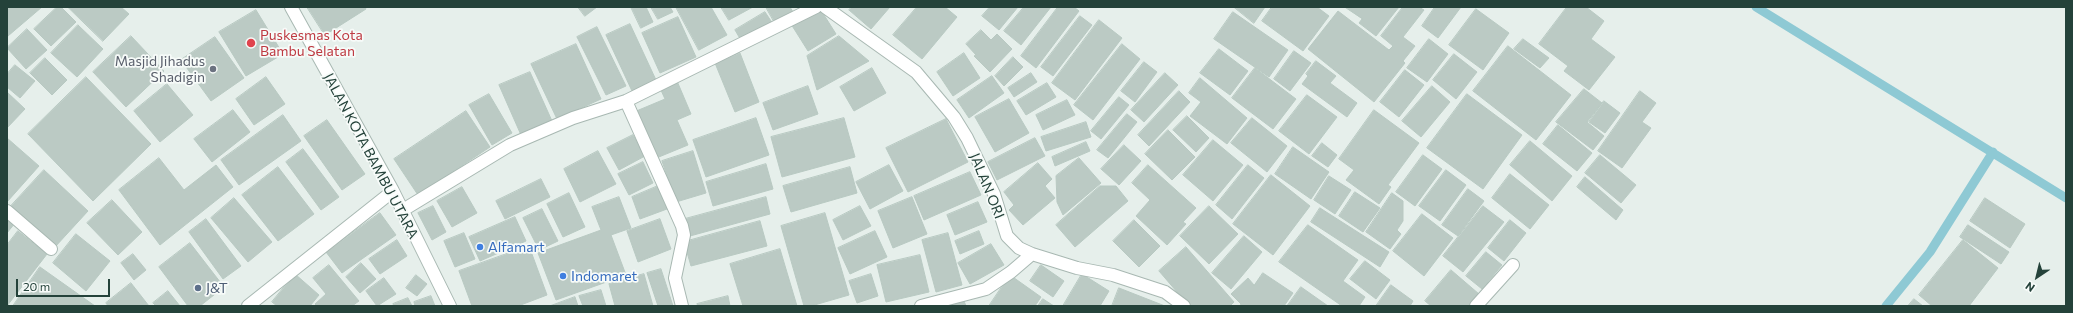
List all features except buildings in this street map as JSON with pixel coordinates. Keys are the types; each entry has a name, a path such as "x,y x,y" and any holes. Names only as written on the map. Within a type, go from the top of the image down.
{"street":[{"name":"JALAN KOTA BAMBU UTARA","path":"291,7 403,210 450,306"},
{"path":"403,210 510,145 567,121 626,101 816,7"},
{"name":"JALAN ORI","path":"825,7 916,72 954,117 967,138 994,194 1007,236 1019,248 1032,254 1078,268 1113,275 1165,292 1184,306"},
{"path":"626,101 682,226 684,235 675,278 682,306"},
{"path":"248,306 392,191"},
{"path":"7,211 51,249"},
{"path":"921,306 986,289 1011,272 1032,254"},
{"path":"1476,306 1513,265"}],"waterway":[{"path":"1756,7 2066,198"},
{"path":"1886,306 1930,252 1993,152"}],"place":[{"name":"Puskesmas Kota Bambu Selatan","path":"251,43"},
{"name":"Masjid Jihadus Shadigin","path":"213,69"},
{"name":"Alfamart","path":"480,247"},
{"name":"Indomaret","path":"563,276"},
{"name":"J&T","path":"198,288"}]}
